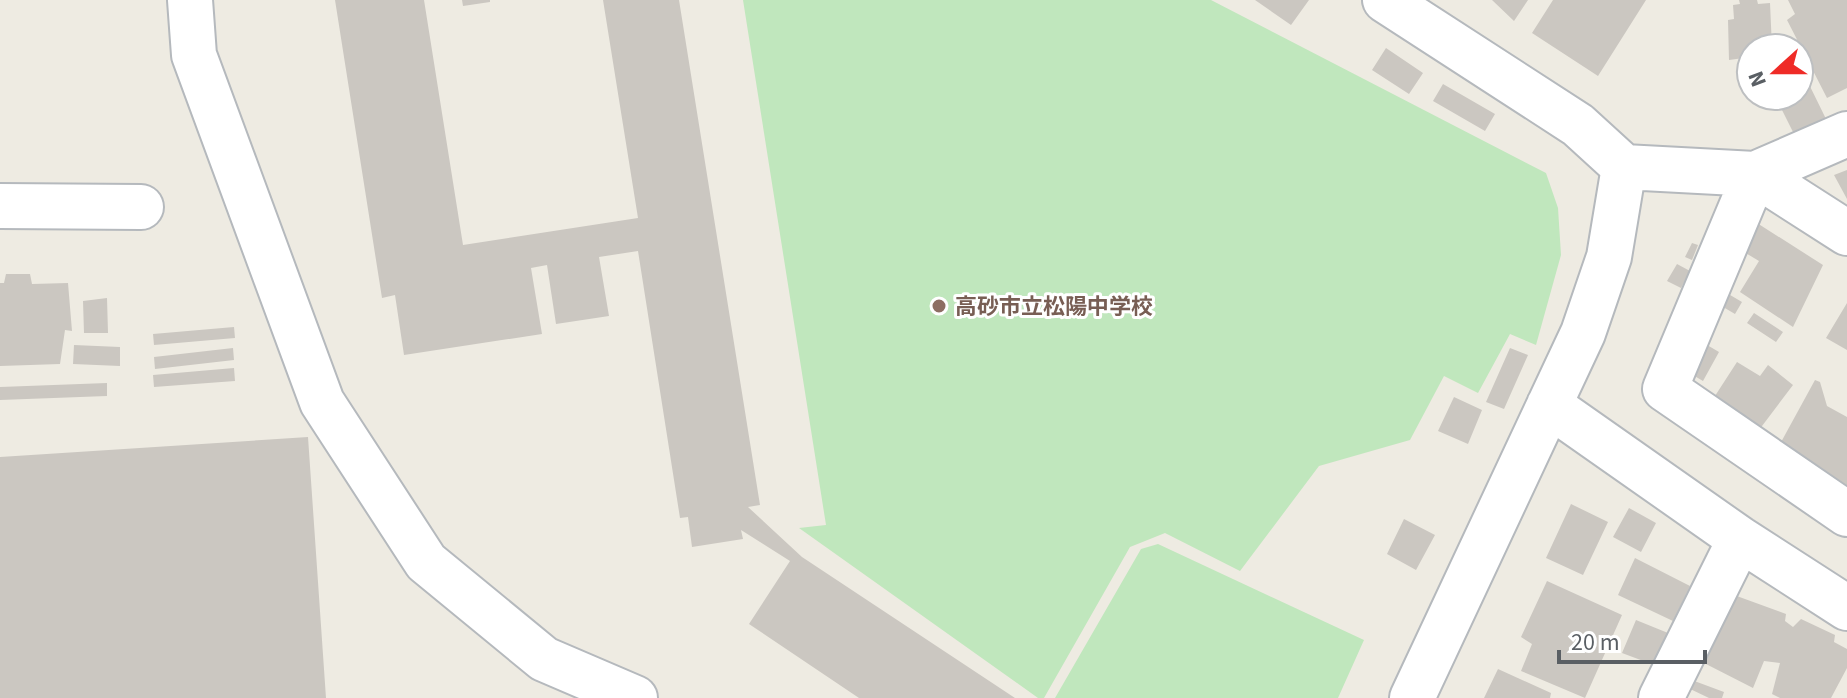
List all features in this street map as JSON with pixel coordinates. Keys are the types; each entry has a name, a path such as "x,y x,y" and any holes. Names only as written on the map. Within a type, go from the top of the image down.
{"street":[{"path":"190,0 194,55 322,402 426,562 544,659 635,698"},
{"path":"1385,0 1439,15 1578,125 1624,167 1755,174 1847,134"},
{"path":"1412,698 1583,333 1609,257 1624,167"},
{"path":"1755,174 1847,233"},
{"path":"1755,174 1665,389 1847,514"},
{"path":"0,206 141,207"},
{"path":"1549,405 1740,539 1847,608"},
{"path":"1661,698 1740,539"}],"green space":[{"path":"743,0 1211,0 1546,173 1558,208 1561,255 1536,345 1510,334 1478,393 1444,376 1410,440 1319,466 1240,571 1165,533 1130,547 1044,698 1038,698 799,528 826,525"},
{"path":"1158,544 1364,640 1338,698 1055,698 1141,549"}],"building":[{"path":"335,0 424,0 463,245 638,218 603,0 679,0 760,505 748,507 802,557 1015,698 859,698 749,624 790,561 741,530 743,539 692,547 688,517 680,518 638,251 599,257 609,316 556,324 547,265 531,268 542,334 404,355 395,295 382,298"},
{"path":"462,0 490,0 490,2 463,6"},
{"path":"1255,0 1309,0 1291,25"},
{"path":"1492,0 1528,0 1514,21"},
{"path":"1553,0 1646,0 1598,76 1532,33"},
{"path":"1739,0 1770,3 1771,32 1735,32 1735,59 1729,60 1728,20 1734,19 1733,5 1740,4"},
{"path":"1788,0 1847,0 1847,88 1827,98 1815,75 1815,32 1793,32 1787,20 1795,14"},
{"path":"1386,48 1423,73 1409,94 1372,70"},
{"path":"1443,84 1495,114 1485,131 1433,101"},
{"path":"1815,97 1827,121 1794,134 1783,112 1815,112"},
{"path":"1847,170 1847,199 1834,175"},
{"path":"1757,223 1823,265 1793,327 1740,292 1759,261 1744,252"},
{"path":"1692,243 1698,245 1692,260 1685,257"},
{"path":"1677,264 1690,271 1681,288 1667,281"},
{"path":"6,274 30,274 32,284 68,283 72,331 65,330 60,364 0,366 0,283 4,283"},
{"path":"1725,292 1742,302 1735,314 1718,304"},
{"path":"107,298 108,333 84,333 83,301"},
{"path":"1847,303 1847,350 1826,338"},
{"path":"1754,313 1783,332 1776,342 1747,323"},
{"path":"234,327 235,338 154,345 153,334"},
{"path":"1702,342 1719,352 1703,381 1686,371"},
{"path":"74,345 120,347 120,366 73,364"},
{"path":"233,348 234,360 155,369 154,357"},
{"path":"1510,348 1528,355 1504,409 1486,402"},
{"path":"1737,362 1760,376 1768,365 1793,385 1759,430 1713,399"},
{"path":"234,368 235,381 154,387 153,375"},
{"path":"1815,380 1820,382 1827,406 1847,417 1847,491 1780,444"},
{"path":"107,383 107,396 0,400 0,387"},
{"path":"1454,397 1482,410 1468,444 1438,431"},
{"path":"308,437 326,698 0,698 0,457"},
{"path":"1571,504 1608,522 1583,575 1546,558"},
{"path":"1629,508 1656,523 1641,552 1613,537"},
{"path":"1404,519 1435,535 1416,570 1387,554"},
{"path":"1635,558 1690,586 1673,621 1618,595"},
{"path":"1547,581 1622,615 1585,698 1521,671 1532,644 1521,637"},
{"path":"1734,595 1786,614 1785,621 1793,627 1801,619 1835,635 1834,642 1847,649 1847,668 1831,698 1780,698 1772,694 1780,663 1764,661 1753,688 1704,663"},
{"path":"1636,620 1668,633 1654,665 1622,653"},
{"path":"1498,669 1551,693 1550,698 1484,698"},
{"path":"1689,679 1724,692 1722,698 1709,698 1686,687"}],"place":[{"name":"高砂市立松陽中学校","path":"939,306"}]}
